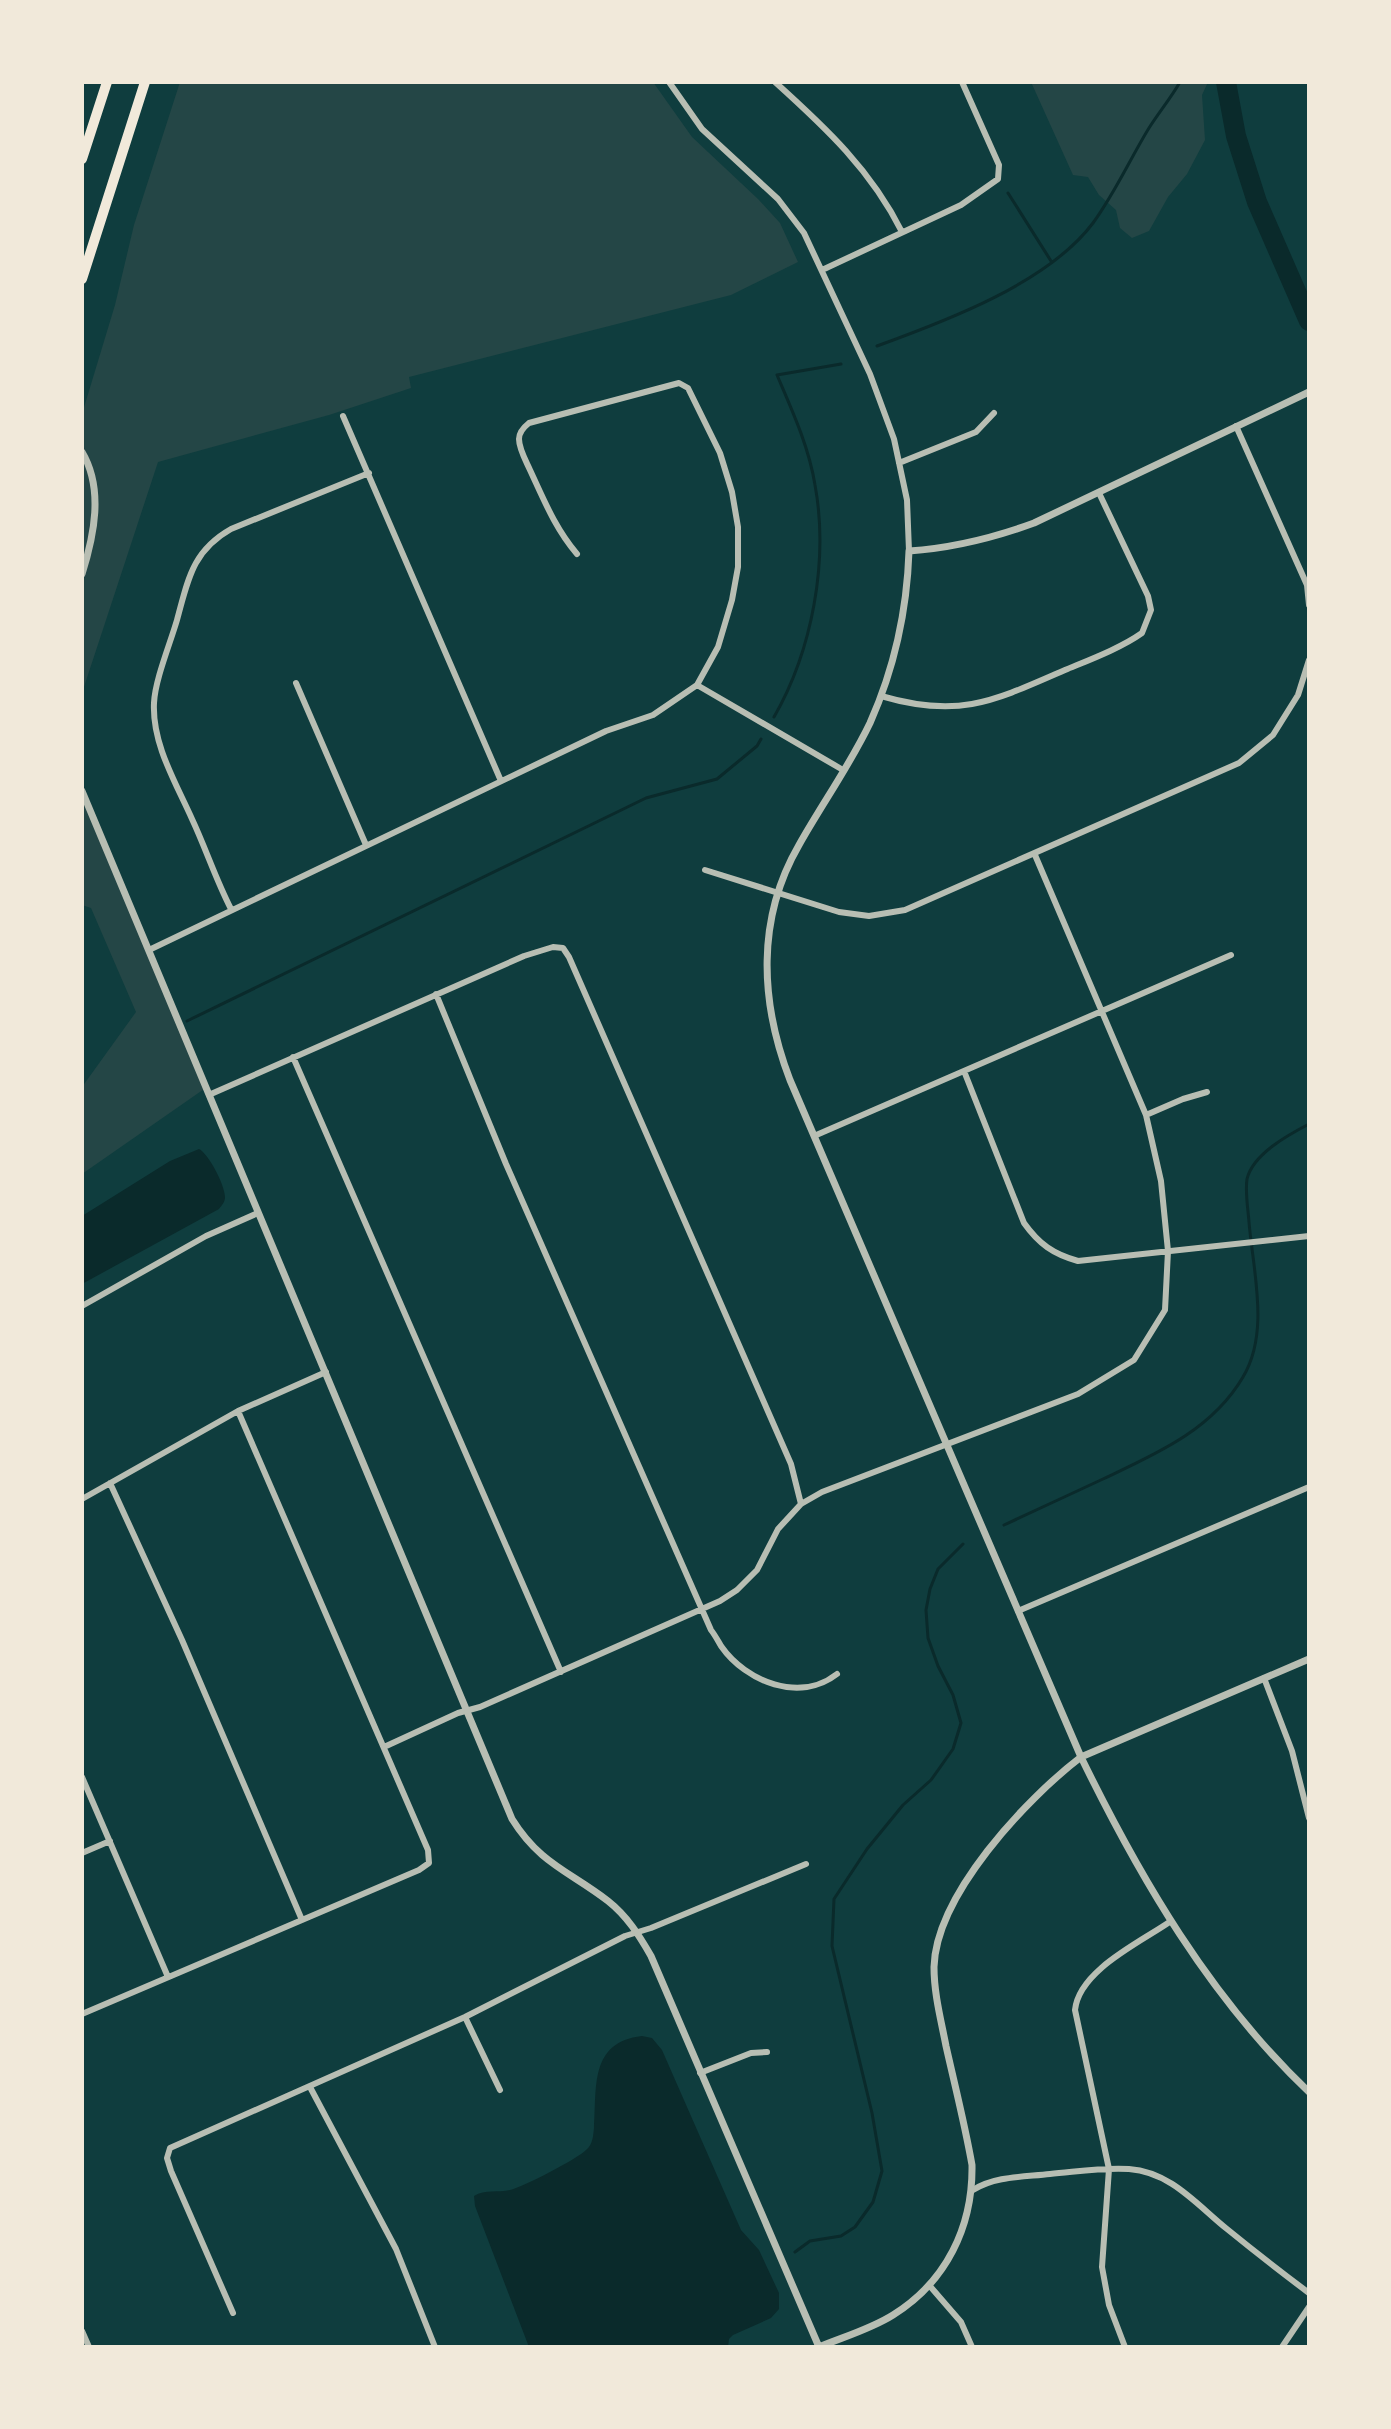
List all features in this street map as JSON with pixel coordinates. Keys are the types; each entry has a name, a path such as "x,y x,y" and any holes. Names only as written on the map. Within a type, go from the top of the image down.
{"highway":[{"path":"82,159 107,82"},
{"path":"82,279 145,82"}],"street":[{"path":"669,82 702,129 788,211 804,233 881,399 907,500 909,551 905,605 897,647 881,696 869,725 799,845 771,912 767,987 771,1020 786,1070 1081,1757 1116,1830 1171,1921 1213,1981 1255,2034 1309,2092"},
{"path":"775,82 853,156 878,189 902,232"},
{"path":"822,270 961,205 998,179 999,165 962,82"},
{"path":"149,950 606,731 653,715 697,685 718,647 732,600 738,567 738,527 732,492 720,453 688,388 679,383 529,423 522,430 519,439 523,453 550,516 577,554"},
{"path":"909,551 938,549 999,536 1034,523 1309,392"},
{"path":"899,463 976,432 994,413"},
{"path":"343,416 501,781"},
{"path":"1236,426 1307,585 1309,605"},
{"path":"82,452 92,480 95,510 92,541 82,574"},
{"path":"231,909 177,789 156,733 153,711 155,687 181,603 198,558 214,538 369,473"},
{"path":"881,696 927,706 976,705 1023,689 1142,633 1151,610 1148,596 1099,493"},
{"path":"705,870 839,912 869,916 905,910 1239,763 1273,735 1298,695 1309,660"},
{"path":"296,683 366,845"},
{"path":"697,685 843,770"},
{"path":"82,791 512,1819 524,1837 553,1866 610,1902 638,1932 819,2347 890,2318 944,2268 963,2231 973,2190 972,2165 936,1998 934,1966 936,1947 949,1908 965,1881 1026,1806 1058,1774 1081,1757 1309,1659"},
{"path":"384,1747 702,1610 737,1590 757,1570 778,1529 801,1504 822,1492 1078,1394 1134,1360 1165,1310 1168,1251 1161,1181 1146,1115 1035,855"},
{"path":"211,1094 524,956 553,947 563,948 617,1062 791,1464 801,1504"},
{"path":"814,1136 1231,955"},
{"path":"436,994 506,1164 702,1610 722,1647 740,1666 769,1683 797,1689 825,1683 837,1674"},
{"path":"293,1057 561,1672"},
{"path":"964,1071 1024,1223 1037,1240 1055,1254 1078,1261 1309,1236"},
{"path":"1146,1115 1207,1092"},
{"path":"82,1306 206,1236 258,1213"},
{"path":"82,1499 238,1411 326,1372"},
{"path":"82,2014 419,1870 429,1863 428,1850 238,1411"},
{"path":"110,1483 182,1640 302,1920"},
{"path":"1018,1611 1309,1487"},
{"path":"1264,1678 1292,1751 1309,1818"},
{"path":"82,1777 168,1977"},
{"path":"82,1853 110,1841"},
{"path":"233,2313 171,2171 167,2152 174,2145 465,2017 625,1936 806,1864"},
{"path":"1125,2347 1109,2305 1102,2267 1109,2169 1075,2010 1076,1999 1085,1983 1131,1944 1171,1921"},
{"path":"465,2017 500,2090"},
{"path":"700,2073 751,2053 767,2052"},
{"path":"310,2087 396,2249 435,2347"},
{"path":"973,2190 986,2182 1131,2169 1174,2184 1309,2293"},
{"path":"929,2285 961,2322 972,2347"},
{"path":"1282,2347 1309,2307"},
{"path":"82,2331 89,2347"}],"shaded area":[{"path":"180,82 653,82 692,137 780,223 798,262 731,295 409,377 411,388 329,415 158,462 82,693 82,414 115,305 134,225"},
{"path":"1031,82 1208,82 1202,95 1205,140 1187,174 1168,197 1149,231 1132,238 1120,228 1116,210 1099,195 1088,177 1073,175"},
{"path":"82,791 207,1087 82,1174 82,1087 136,1012 91,908 82,905"},
{"path":"199,1149 211,1163 222,1185 225,1199 219,1209 82,1284 82,1216 170,1161"},
{"path":"642,2036 652,2038 662,2050 741,2230 759,2250 779,2293 779,2309 771,2318 733,2335 728,2347 529,2347 475,2206 474,2196 517,2188 586,2150 593,2137 597,2083 604,2057 625,2040"}],"waterway":[{"path":"877,346 994,298 1050,264 1074,244 1101,212 1149,128 1180,82"},
{"path":"1226,82 1236,136 1257,202 1309,321"},
{"path":"1008,193 1051,261"},
{"path":"774,717 798,664 807,635 814,605 820,544 819,514 809,457 777,375 841,364"},
{"path":"187,1021 646,798 717,779 757,746 761,739"},
{"path":"1004,1525 1162,1450 1199,1426 1230,1396 1251,1359 1258,1321 1247,1179 1256,1161 1309,1124"},
{"path":"795,2252 810,2241 841,2236 855,2227 873,2202 882,2171 872,2113 832,1946 834,1899 867,1849 903,1805 931,1780 953,1749 961,1723 953,1695 928,1638 926,1610 938,1569 963,1544"}]}
